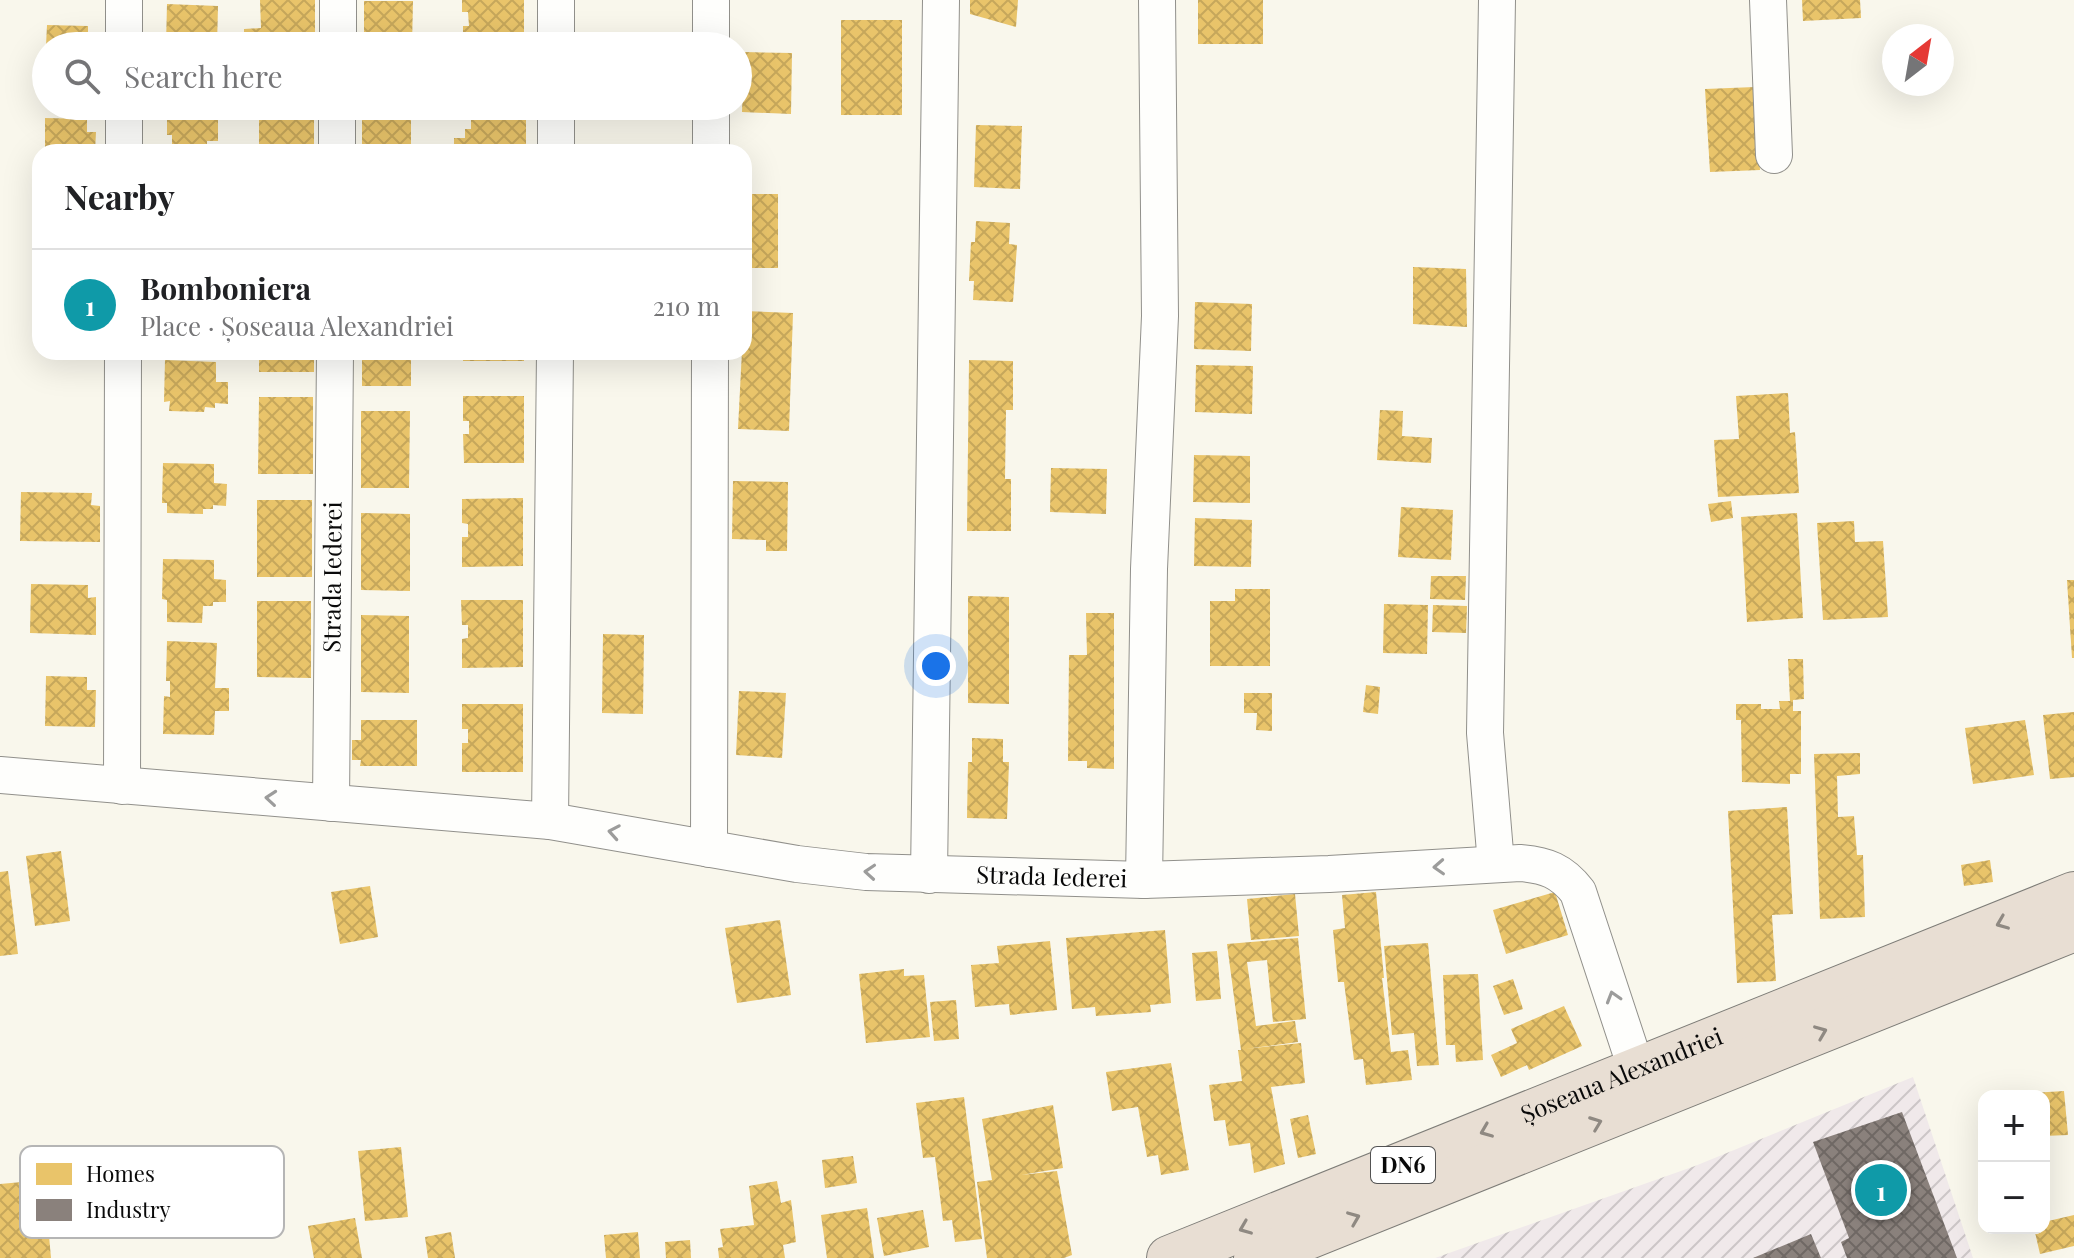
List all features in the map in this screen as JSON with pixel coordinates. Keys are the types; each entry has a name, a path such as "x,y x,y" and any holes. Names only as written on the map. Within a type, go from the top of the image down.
{"highway":[{"name":"Șoseaua Alexandriei","path":"1169,1258 2074,894"},
{"name":"Șoseaua Alexandriei","path":"1256,1258 2074,929"}],"street":[{"path":"124,0 124,32"},
{"path":"338,0 338,32"},
{"path":"556,0 556,32"},
{"path":"711,0 711,32"},
{"path":"929,875 941,0"},
{"path":"1144,880 1149,569 1160,316 1157,0"},
{"path":"1496,864 1485,733 1497,0"},
{"path":"1768,0 1774,155"},
{"path":"124,120 124,144"},
{"path":"337,120 337,144"},
{"path":"556,120 556,144"},
{"path":"711,120 711,144"},
{"path":"122,786 123,360"},
{"name":"Strada Iederei","path":"331,803 335,360"},
{"path":"550,821 555,360"},
{"path":"709,849 710,360"},
{"name":"Strada Iederei","path":"0,775 550,821 797,864 929,875 1144,880 1539,864 1552,868 1569,880 1578,892 1637,1071"}],"shaded area":[{"path":"1913,1077 1973,1258 1435,1258 1695,1166"}],"building: Homes":[{"path":"260,0 315,0 315,32 244,32 244,29 261,28"},
{"path":"462,0 524,0 524,32 463,32 463,26 469,26 468,12 462,12"},
{"path":"970,0 1018,0 1016,27 970,14"},
{"path":"1198,0 1263,0 1263,44 1198,44"},
{"path":"1802,0 1860,0 1861,18 1803,21"},
{"path":"364,1 413,1 412,32 364,32"},
{"path":"167,4 218,6 217,32 166,32"},
{"path":"841,20 902,20 902,115 841,115"},
{"path":"47,25 88,26 88,32 47,32"},
{"path":"752,52 792,53 791,114 752,112"},
{"path":"1755,87 1760,170 1710,172 1705,89"},
{"path":"45,120 87,120 87,132 96,132 95,144 45,144"},
{"path":"167,120 218,120 218,141 172,144 172,135 167,135"},
{"path":"259,120 314,120 314,144 259,144"},
{"path":"362,120 411,120 411,144 362,144"},
{"path":"471,120 526,120 526,144 454,144 454,138 465,138 465,129 471,129"},
{"path":"976,125 1022,126 1020,189 974,187"},
{"path":"752,194 778,194 778,268 752,268"},
{"path":"976,221 1010,223 1009,244 1017,245 1013,302 973,300 974,281 969,281 971,242 975,242"},
{"path":"1413,267 1466,269 1467,327 1413,324"},
{"path":"1195,302 1252,304 1251,351 1194,349"},
{"path":"752,311 793,313 789,431 738,429 742,360 752,360"},
{"path":"165,360 216,362 216,382 228,382 228,404 215,403 215,408 205,407 204,412 169,411 170,401 164,402"},
{"path":"259,360 314,360 314,372 259,372"},
{"path":"362,360 411,360 411,386 362,386"},
{"path":"463,360 524,360 524,361"},
{"path":"969,360 1013,361 1013,410 1006,410 1005,479 1011,479 1011,531 967,531"},
{"path":"1196,365 1253,366 1252,414 1195,412"},
{"path":"1788,393 1790,433 1795,432 1799,493 1718,497 1714,440 1739,439 1736,396"},
{"path":"463,396 524,396 524,463 464,463 463,434 469,434 469,421 463,421"},
{"path":"259,397 313,397 313,474 258,474"},
{"path":"1380,410 1403,411 1402,436 1432,438 1431,463 1377,460"},
{"path":"361,411 410,411 409,488 361,488"},
{"path":"1194,455 1250,456 1250,503 1193,502"},
{"path":"163,463 214,464 214,483 227,484 226,506 213,505 213,509 203,509 203,514 167,513 167,503 162,503"},
{"path":"1051,468 1107,469 1106,514 1050,512"},
{"path":"733,481 788,482 787,551 766,551 766,540 732,539"},
{"path":"21,492 92,493 91,505 100,506 100,542 20,541"},
{"path":"523,498 523,566 462,567 462,537 468,537 468,524 462,523 462,499"},
{"path":"257,500 312,500 312,577 257,577"},
{"path":"1731,501 1733,518 1711,522 1708,504"},
{"path":"1401,507 1453,510 1451,560 1398,557"},
{"path":"361,513 410,514 410,591 361,590"},
{"path":"1797,513 1803,618 1747,622 1741,517"},
{"path":"1195,518 1252,520 1251,567 1194,566"},
{"path":"1854,521 1855,542 1883,541 1888,617 1823,620 1817,523"},
{"path":"163,559 214,560 214,579 226,580 226,602 203,606 202,623 167,622 167,600 162,599"},
{"path":"1431,576 1466,576 1465,600 1430,599"},
{"path":"2067,580 2074,580 2074,658 2072,658"},
{"path":"31,584 88,585 88,598 96,597 96,635 30,633"},
{"path":"1235,589 1270,589 1270,666 1210,666 1210,601 1235,601"},
{"path":"968,596 1009,597 1009,704 968,703"},
{"path":"461,600 523,600 523,667 462,668 462,639 468,638 468,625 462,625"},
{"path":"257,601 311,601 311,678 257,677"},
{"path":"1384,604 1428,605 1427,654 1383,653"},
{"path":"1433,605 1467,606 1466,633 1432,632"},
{"path":"1086,613 1114,613 1114,769 1087,768 1087,761 1068,761 1069,655 1087,655"},
{"path":"361,615 409,616 409,693 361,692"},
{"path":"603,634 644,635 643,714 602,713"},
{"path":"167,641 217,643 215,688 229,688 229,711 215,711 214,735 163,734 164,696 170,697 170,681 166,681"},
{"path":"1788,659 1803,659 1804,699 1793,700 1793,711 1801,711 1801,774 1790,774 1790,784 1742,782 1741,720 1736,720 1736,704 1761,704 1761,709 1780,709 1779,701 1790,701"},
{"path":"46,676 87,677 87,690 96,690 95,727 45,726"},
{"path":"1366,685 1380,687 1378,714 1363,712"},
{"path":"739,691 786,693 782,758 736,755"},
{"path":"1244,693 1272,693 1272,731 1256,730 1257,713 1244,713"},
{"path":"462,704 523,704 523,772 462,772 462,743 468,743 468,729 462,729"},
{"path":"2074,712 2074,777 2050,779 2043,715"},
{"path":"361,720 417,720 417,766 360,766 361,760 352,760 352,740 361,740"},
{"path":"2025,720 2034,775 1973,784 1965,728"},
{"path":"972,738 1003,739 1003,762 1009,762 1007,819 967,818 968,762 972,762"},
{"path":"1860,753 1860,774 1837,776 1838,817 1854,816 1857,855 1863,855 1865,917 1820,919 1814,754"},
{"path":"1787,807 1793,914 1772,915 1776,981 1737,983 1728,811"},
{"path":"61,851 70,921 35,926 26,856"},
{"path":"1990,860 1993,882 1964,886 1961,865"},
{"path":"8,871 18,954 0,956 0,872"},
{"path":"370,886 378,937 340,944 331,892"},
{"path":"1376,892 1391,1052 1408,1050 1412,1080 1366,1085 1363,1059 1354,1060 1344,982 1338,982 1333,930 1345,928 1342,895"},
{"path":"1555,892 1568,935 1506,954 1493,910"},
{"path":"1295,894 1299,936 1251,940 1247,899"},
{"path":"780,920 791,995 737,1003 725,928"},
{"path":"1165,930 1171,1003 1150,1005 1151,1012 1096,1016 1095,1007 1072,1009 1066,938"},
{"path":"1298,938 1306,1019 1273,1022 1267,960 1247,962 1256,1026 1295,1021 1298,1042 1245,1049 1301,1043 1305,1083 1271,1087 1285,1164 1254,1173 1250,1143 1229,1146 1225,1120 1214,1121 1209,1085 1242,1081 1227,944"},
{"path":"1050,941 1057,1010 1010,1015 1009,1004 975,1007 971,965 999,963 997,946"},
{"path":"1428,943 1439,1065 1417,1066 1414,1033 1392,1035 1384,946"},
{"path":"1217,951 1221,999 1196,1001 1192,953"},
{"path":"904,969 904,976 924,975 930,1037 866,1043 859,974"},
{"path":"1478,974 1483,1060 1456,1062 1455,1045 1446,1045 1443,975"},
{"path":"1513,979 1523,1009 1504,1015 1493,986"},
{"path":"956,1000 959,1039 934,1041 930,1002"},
{"path":"1564,1006 1582,1046 1529,1070 1527,1065 1501,1077 1491,1055 1517,1043 1511,1029"},
{"path":"1171,1063 1189,1170 1161,1175 1158,1155 1147,1157 1138,1107 1112,1111 1106,1072"},
{"path":"2064,1091 2068,1135 2050,1136 2050,1092"},
{"path":"964,1097 982,1239 955,1242 952,1220 943,1221 935,1157 923,1158 916,1103"},
{"path":"1053,1105 1063,1168 1021,1175 1057,1171 1072,1255 1064,1258 987,1258 977,1182 992,1180 982,1119"},
{"path":"1308,1115 1316,1154 1298,1158 1290,1119"},
{"path":"401,1147 408,1217 365,1221 358,1151"},
{"path":"853,1156 857,1183 825,1188 822,1160"},
{"path":"777,1181 781,1203 791,1200 796,1242 783,1245 785,1258 719,1258 718,1248 723,1247 720,1229 754,1225 749,1186"},
{"path":"20,1182 20,1238 49,1238 51,1258 0,1258 0,1184"},
{"path":"867,1208 874,1258 827,1258 821,1215"},
{"path":"923,1210 929,1247 884,1256 877,1218"},
{"path":"2074,1215 2074,1246 2040,1254 2035,1234 2050,1234 2050,1221"},
{"path":"355,1218 362,1258 314,1258 308,1226"},
{"path":"451,1232 455,1258 428,1258 425,1237"},
{"path":"638,1232 640,1258 606,1258 604,1235"},
{"path":"690,1240 691,1258 666,1258 665,1242"}],"building: Industry":[{"path":"1902,1112 1957,1258 1847,1258 1841,1242 1849,1238 1813,1142"},
{"path":"1811,1234 1821,1258 1753,1258"}],"place":[{"name":"Bomboniera","path":"1881,1190"}]}
